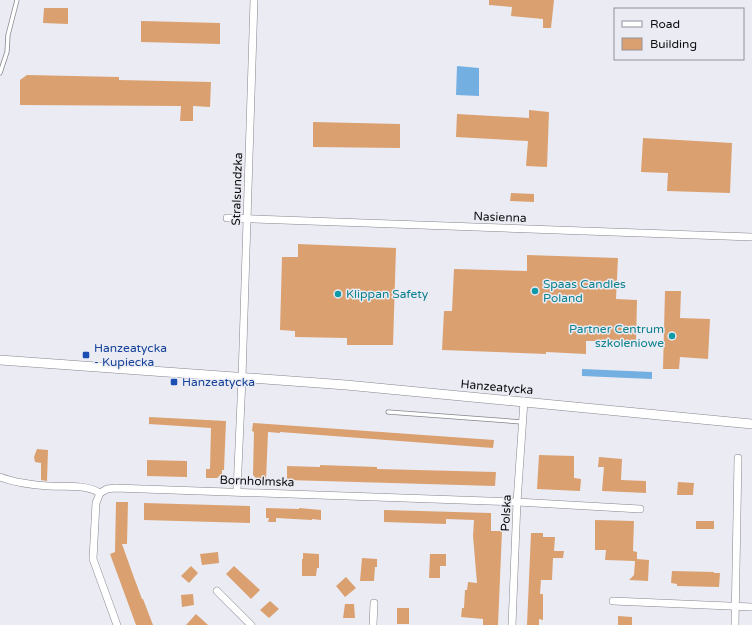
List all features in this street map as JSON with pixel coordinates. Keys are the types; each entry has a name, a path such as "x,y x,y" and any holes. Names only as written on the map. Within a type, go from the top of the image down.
{"street":[{"name":"Stralsundzka","path":"237,491 254,0"},
{"name":"Nasienna","path":"227,218 752,237"},
{"name":"Hanzeatycka","path":"0,360 353,386 524,401 752,424"},
{"name":"Polska","path":"512,625 517,502 524,401"},
{"path":"735,625 738,458"},
{"path":"0,477 40,485 84,487 96,490 100,493 96,503 93,559 117,625"},
{"name":"Bornholmska","path":"100,493 107,489 115,488 237,491 640,508"},
{"path":"217,591 251,625"},
{"path":"614,601 752,607"},
{"path":"373,625 374,603"}],"lane":[{"path":"0,73 7,52 8,35 17,0"},
{"path":"388,412 522,422"}],"water":[{"path":"457,66 479,68 479,96 456,95"},
{"path":"582,369 652,372 652,379 582,376"}],"building":[{"path":"489,0 554,0 551,28 543,28 543,19 511,16 512,7 489,5"},
{"path":"44,8 68,8 68,24 43,23"},
{"path":"141,21 220,23 220,44 141,42"},
{"path":"27,75 119,77 119,80 211,82 210,107 193,106 193,121 180,121 181,106 20,105 20,80"},
{"path":"529,110 549,112 547,167 526,166 528,141 456,137 457,114 529,118"},
{"path":"313,122 400,124 400,148 313,147"},
{"path":"643,138 732,143 730,193 667,191 668,173 641,172"},
{"path":"511,193 534,194 534,202 510,201"},
{"name":"Klippan Safety","path":"298,244 396,248 393,345 347,345 347,338 295,337 295,331 280,330 282,257 298,257"},
{"name":"Spaas Candles Poland","path":"527,255 618,258 616,299 637,300 636,341 586,341 586,354 442,350 444,311 452,311 454,269 527,271"},
{"path":"665,291 681,291 680,318 710,319 708,359 680,357 679,369 663,369"},
{"path":"149,417 226,421 224,470 222,470 222,474 217,478 206,478 206,469 210,469 211,428 149,424"},
{"path":"253,423 494,440 493,448 268,432 266,480 257,479 253,475"},
{"path":"37,449 48,450 47,481 41,480 41,463 35,462 34,457"},
{"path":"539,455 574,456 574,478 581,479 580,491 537,489"},
{"path":"599,457 622,459 621,480 646,481 646,493 602,491 604,467 598,467"},
{"path":"147,460 187,461 187,477 147,476"},
{"path":"320,465 377,467 377,469 496,472 495,486 287,480 287,466 320,467"},
{"path":"678,482 694,483 693,495 677,495"},
{"path":"116,502 128,502 127,544 122,544 153,625 136,625 110,554 115,552"},
{"path":"144,503 250,506 250,523 144,520"},
{"path":"266,508 321,510 321,520 276,518 276,522 268,522 269,518 266,518"},
{"path":"384,510 491,513 491,531 502,531 498,625 483,625 483,619 461,617 462,608 464,608 465,590 467,590 468,582 477,583 473,536 474,520 446,519 446,524 384,522"},
{"path":"595,520 634,521 633,551 637,552 637,559 649,560 648,581 629,580 634,575 635,561 605,560 606,550 595,550"},
{"path":"696,521 714,521 714,529 696,529"},
{"path":"531,533 543,533 543,537 555,537 554,551 564,551 563,558 553,558 552,580 541,580 540,594 543,594 543,620 539,619 539,625 527,625"},
{"path":"218,552 219,563 202,565 200,554"},
{"path":"303,553 319,554 319,568 317,568 316,576 302,576"},
{"path":"430,554 446,554 446,566 440,566 440,578 429,578"},
{"path":"362,558 377,559 374,581 360,581"},
{"path":"191,566 198,573 189,583 181,576"},
{"path":"234,566 260,590 251,599 226,574"},
{"path":"672,571 720,573 719,587 677,586 677,584 671,583"},
{"path":"346,577 356,588 345,597 336,586"},
{"path":"193,594 194,605 182,607 181,595"},
{"path":"270,601 279,609 269,618 260,610"},
{"path":"345,604 354,604 355,618 343,618"},
{"path":"397,608 409,608 409,624 397,624"},
{"path":"196,614 208,625 186,625"},
{"path":"618,616 632,617 632,625 618,625"}],"place":[{"name":"Spaas Candles Poland","path":"535,291"},
{"name":"Klippan Safety","path":"338,294"},
{"name":"Partner Centrum szkoleniowe","path":"672,336"},
{"name":"Hanzeatycka - Kupiecka","path":"86,355"},
{"name":"Hanzeatycka","path":"174,382"}]}
